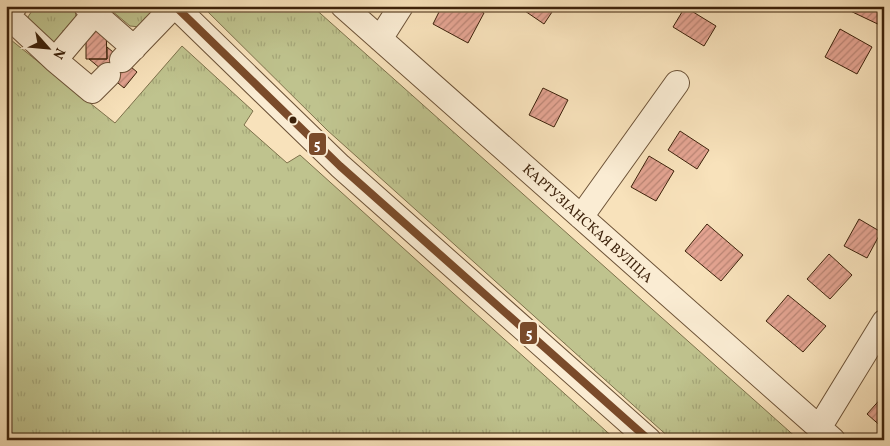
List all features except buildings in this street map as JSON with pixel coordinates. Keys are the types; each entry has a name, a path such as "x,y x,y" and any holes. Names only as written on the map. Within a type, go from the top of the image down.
{"street":[{"path":"15,6 7,15 55,60 92,91 175,6 340,166 648,440"},
{"name":"КАРТУЗІАНСКАЯ ВУЛІЦА","path":"343,6 826,434"},
{"path":"380,39 400,6"},
{"path":"55,60 90,10 121,61"},
{"path":"581,217 677,83"},
{"path":"826,434 884,322"}],"green space":[{"path":"35,6 75,6 76,18 54,44 27,24 28,17"},
{"path":"106,6 156,6 155,11 140,27 130,26"},
{"path":"202,6 312,6 799,440 672,440 327,130"},
{"path":"6,36 115,123 182,46 253,111 244,125 287,163 300,155 616,440 6,440"}],"transit line":[{"name":"5","path":"175,6 340,166 649,440"}]}
